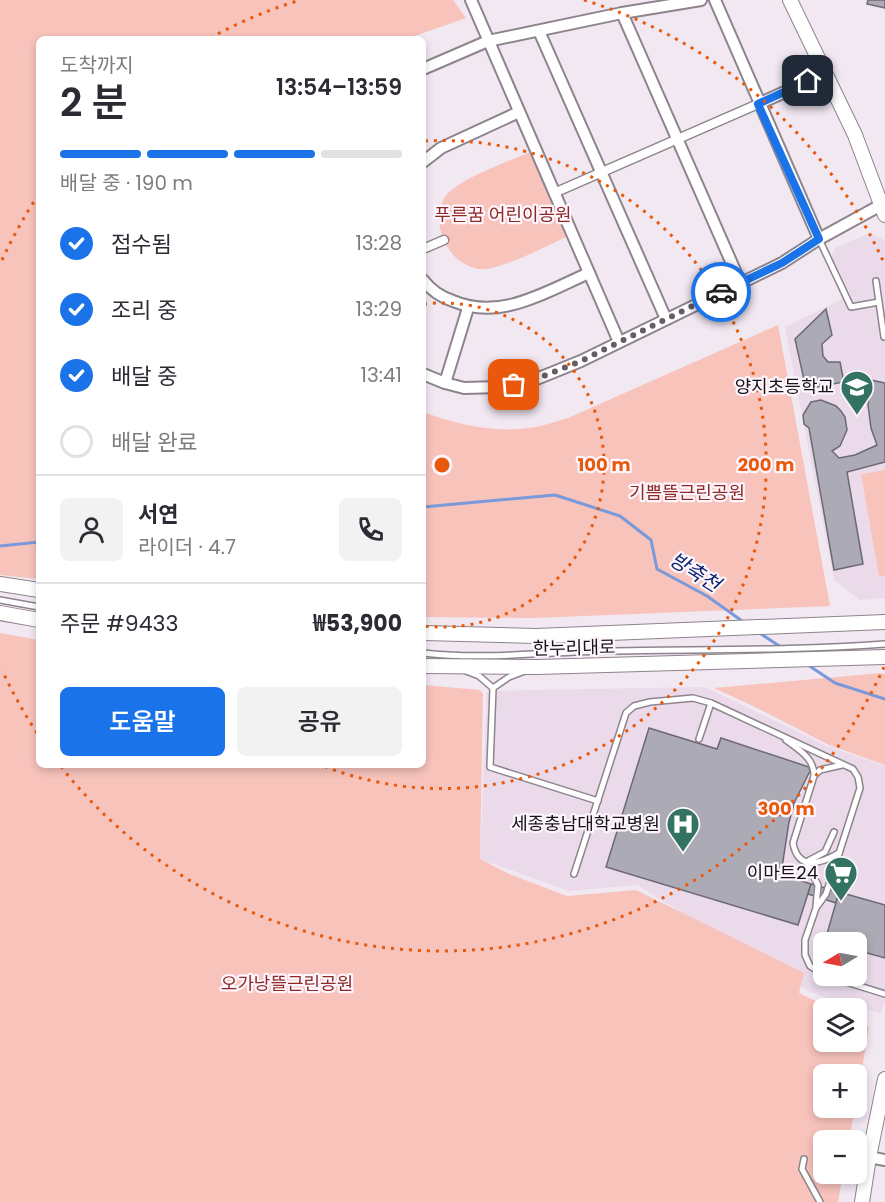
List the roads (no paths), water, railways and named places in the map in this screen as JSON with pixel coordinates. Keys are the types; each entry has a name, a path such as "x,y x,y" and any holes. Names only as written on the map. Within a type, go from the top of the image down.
{"street":[{"path":"426,68 488,41 622,13 701,0"},
{"path":"715,0 758,104 819,239"},
{"path":"426,375 464,388 500,387 529,382 581,361 782,263 819,239 884,208 855,135 790,0"},
{"path":"476,3 488,41 619,342"},
{"path":"622,13 740,282"},
{"path":"539,31 666,319"},
{"path":"554,193 825,74"},
{"path":"426,160 441,147 519,112"},
{"path":"426,248 444,240"},
{"path":"426,283 444,298 468,308 490,309 517,305 589,273"},
{"path":"445,383 468,308"},
{"path":"0,584 36,590"},
{"path":"0,613 36,619"},
{"name":"한누리대로","path":"426,633 536,636 885,622"},
{"name":"한누리대로","path":"426,666 537,667 885,657"},
{"path":"862,1202 885,1079"},
{"path":"869,1157 885,1160"}],"lane":[{"path":"819,239 850,307 879,302"},
{"path":"876,281 884,337"},
{"path":"0,600 36,606"},
{"path":"426,652 489,655 562,651 885,644"},
{"path":"454,667 479,676 493,688"},
{"path":"493,688 509,677 537,667"},
{"path":"493,688 490,767 598,801"},
{"path":"574,874 626,712 634,706 650,702 693,698 711,703 844,765 856,773 860,782 839,854 826,894 816,908"},
{"path":"699,739 711,703"},
{"path":"777,734 810,759 814,767 814,776 793,843 795,852 806,862 818,885 816,908 806,940 805,955 813,968"},
{"path":"814,776 820,770 844,765"},
{"path":"806,862 825,852 834,832"},
{"path":"806,862 818,863 839,854"},
{"path":"859,986 885,994"},
{"path":"804,1159 802,1169 820,1202"}],"waterway":[{"name":"방축천","path":"426,507 555,495 620,516 651,540 657,569 707,596 745,623"},
{"name":"방축천","path":"0,546 36,542"},
{"name":"방축천","path":"758,632 793,655"},
{"name":"방축천","path":"808,665 835,683 885,699"}],"place":[{"name":"양지초등학교","path":"857,416"},
{"name":"세종충남대학교병원","path":"683,853"},
{"name":"이마트24","path":"841,902"}],"park label":[{"name":"푸른꿈 어린이공원","path":"503,215"},
{"name":"기쁨뜰근린공원","path":"687,493"},
{"name":"오가낭뜰근린공원","path":"287,984"}]}
